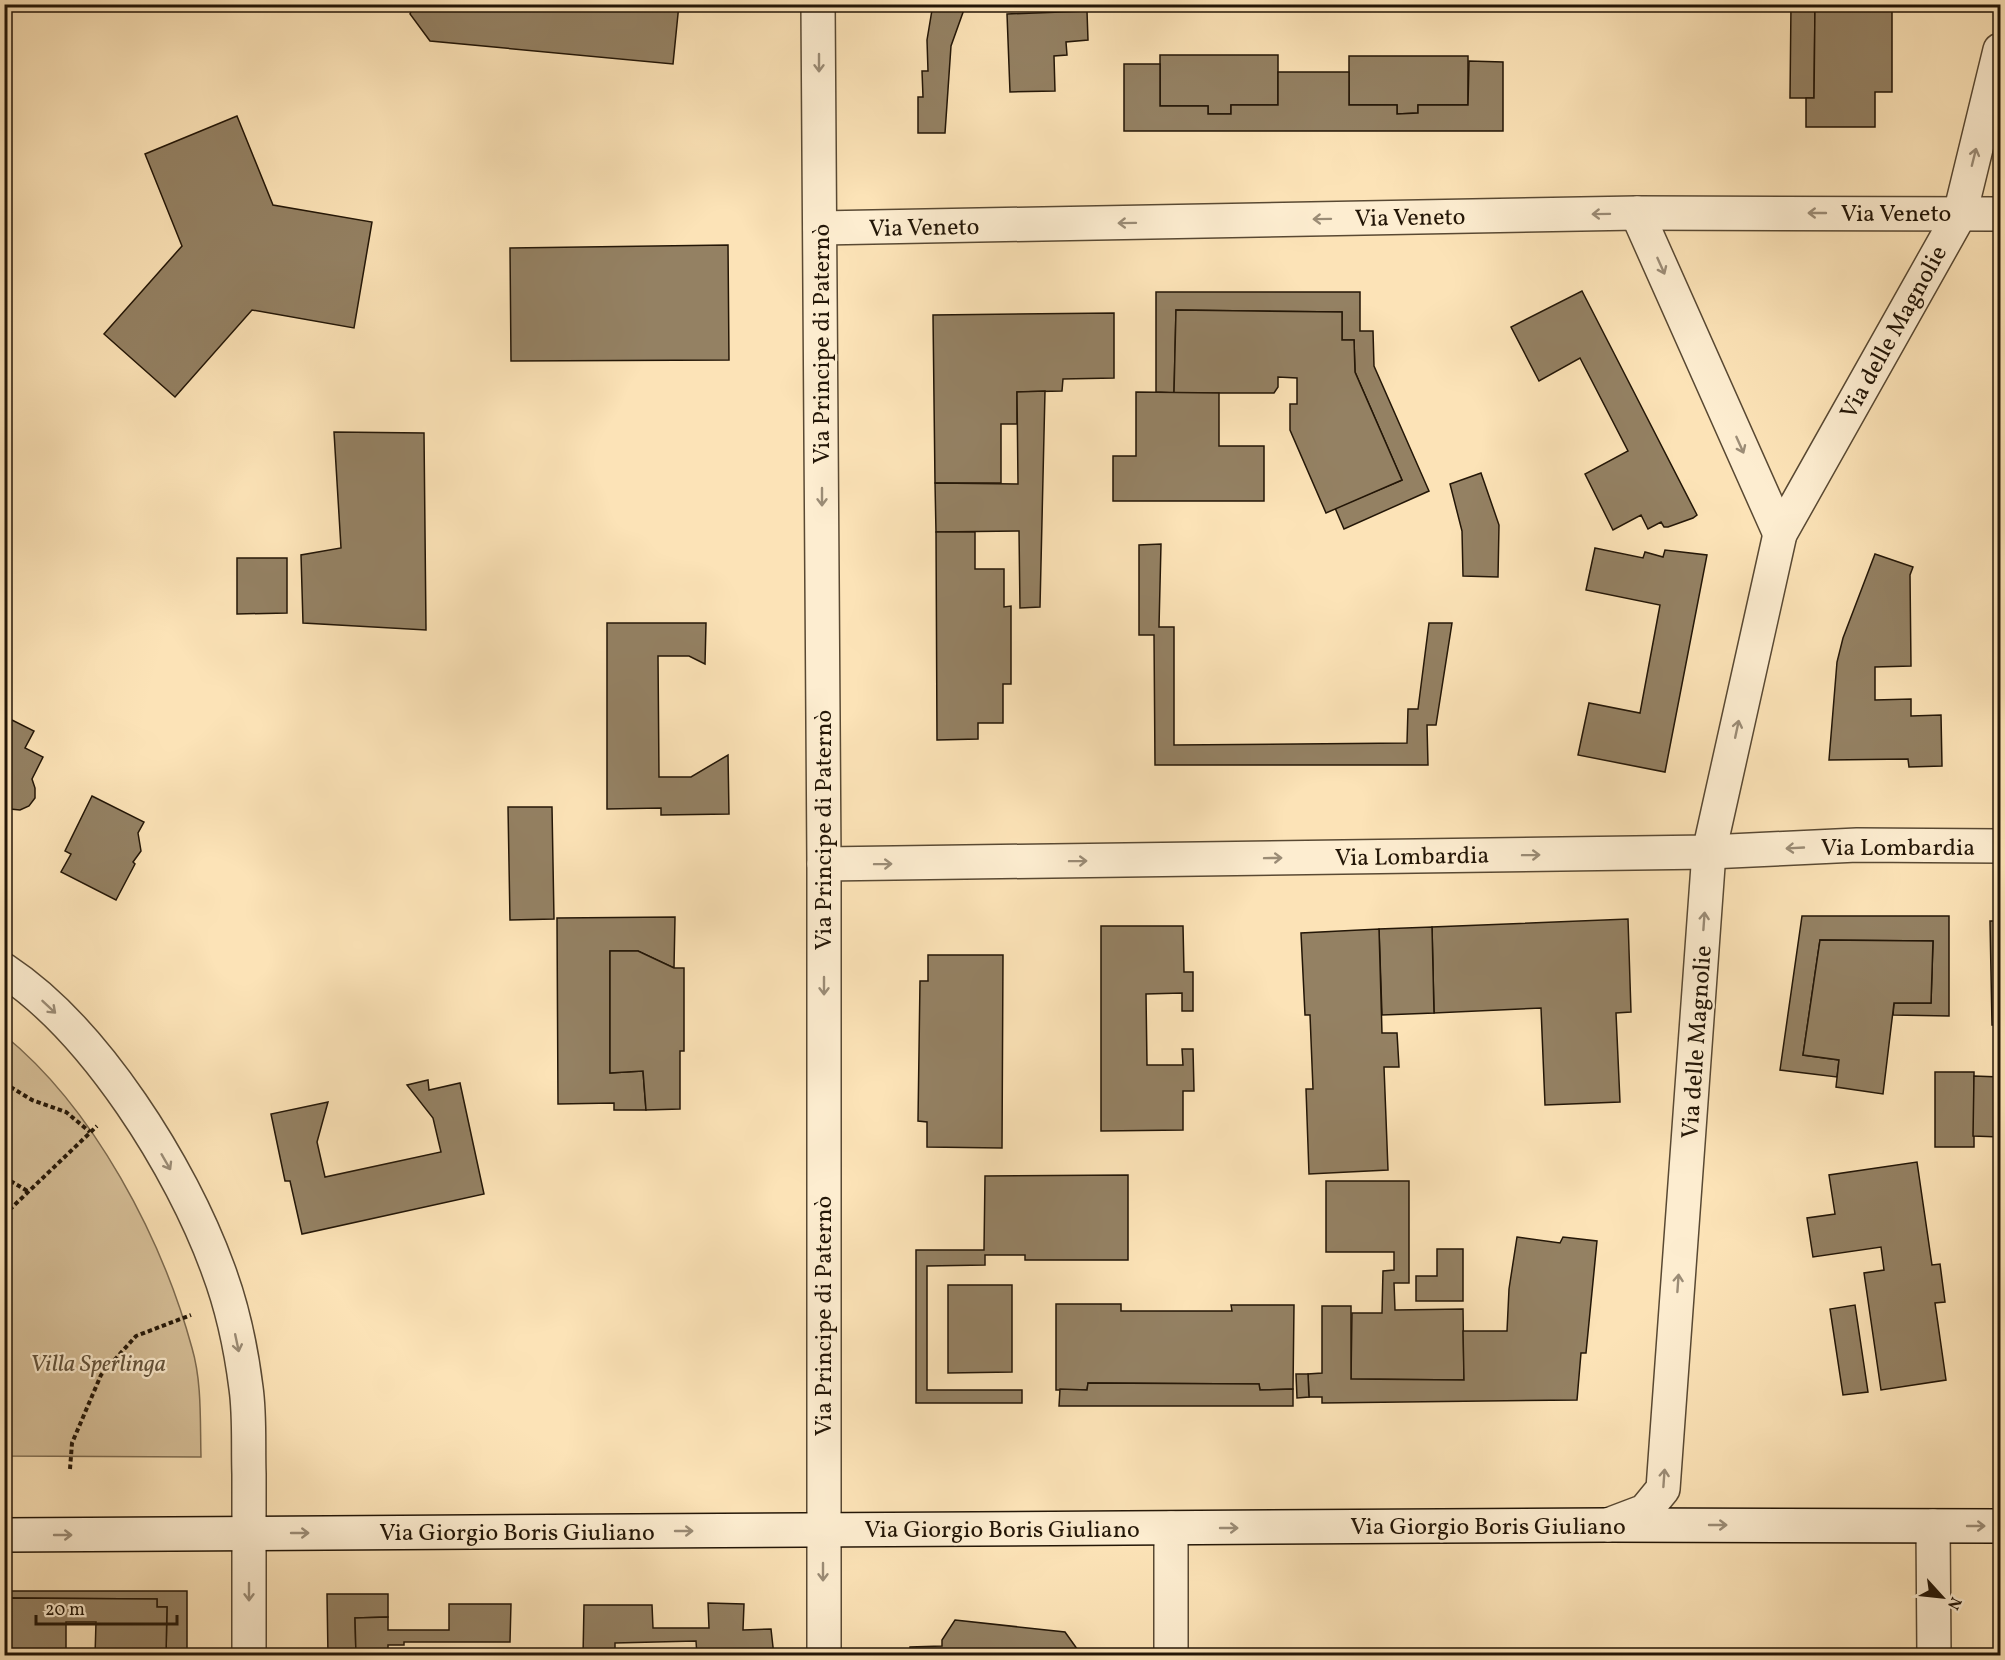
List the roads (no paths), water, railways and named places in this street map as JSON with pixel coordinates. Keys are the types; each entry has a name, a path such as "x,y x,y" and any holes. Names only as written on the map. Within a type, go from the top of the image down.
{"street":[{"name":"Via Principe di Paternò","path":"819,4 824,864 824,1656"},
{"name":"Via delle Magnolie","path":"1608,1525 1645,1511 1663,1489 1709,852 1780,534 1960,214 2001,50"},
{"name":"Via Veneto","path":"820,228 1637,213 2001,214"},
{"path":"1637,213 1780,534"},
{"name":"Via Lombardia","path":"824,864 1709,852 1857,845 2001,846"},
{"path":"4,970 52,1009 89,1049 130,1104 190,1204 218,1269 238,1342 246,1389 249,1656"},
{"name":"Via Giorgio Boris Giuliano","path":"4,1535 1608,1525 2001,1526"},
{"path":"1933,1526 1934,1656"},
{"path":"1171,1528 1171,1656"}],"park label":[{"name":"Villa Sperlinga","path":"98,1363"}]}
